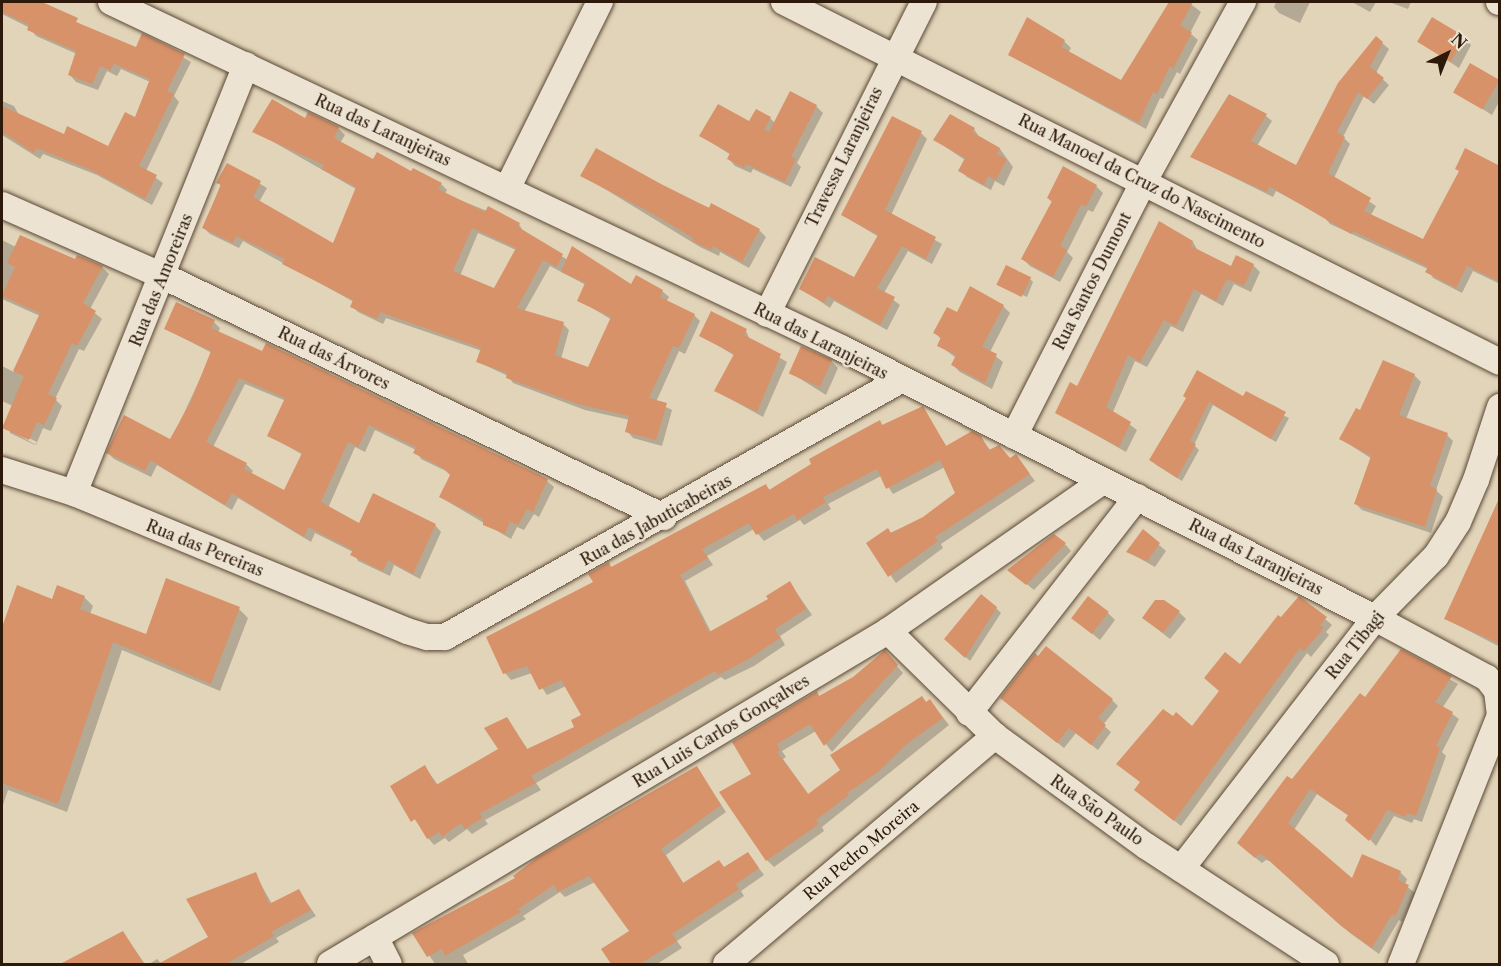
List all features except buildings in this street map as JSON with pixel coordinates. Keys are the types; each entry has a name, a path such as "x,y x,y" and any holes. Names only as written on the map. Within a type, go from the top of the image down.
{"street":[{"name":"Rua das Laranjeiras","path":"111,2 767,314 1137,497 1375,618 1487,678 1497,692 1500,715 1401,964"},
{"path":"507,189 600,2"},
{"name":"Rua Manoel da Cruz do Nascimento","path":"784,2 1500,362"},
{"name":"Travessa Laranjeiras","path":"767,314 894,57 924,2"},
{"name":"Rua Santos Dumont","path":"1014,436 1144,181 1243,2"},
{"name":"Rua das Amoreiras","path":"74,494 246,65"},
{"name":"Rua das Árvores","path":"2,205 163,276 664,517"},
{"name":"Rua das Jabuticabeiras","path":"406,631 427,637 445,637 664,517 899,381"},
{"name":"Rua Tibagi","path":"1181,869 1375,618 1436,556 1458,522 1476,480 1500,407"},
{"name":"Rua das Pereiras","path":"2,470 74,494 406,631"},
{"name":"Rua Luis Carlos Gonçalves","path":"330,964 888,631 1103,481"},
{"path":"969,714 1137,497"},
{"name":"Rua São Paulo","path":"888,631 969,714 995,736 1181,869 1326,964"},
{"name":"Rua Pedro Moreira","path":"726,964 995,736"},
{"path":"375,938 389,964"}]}
